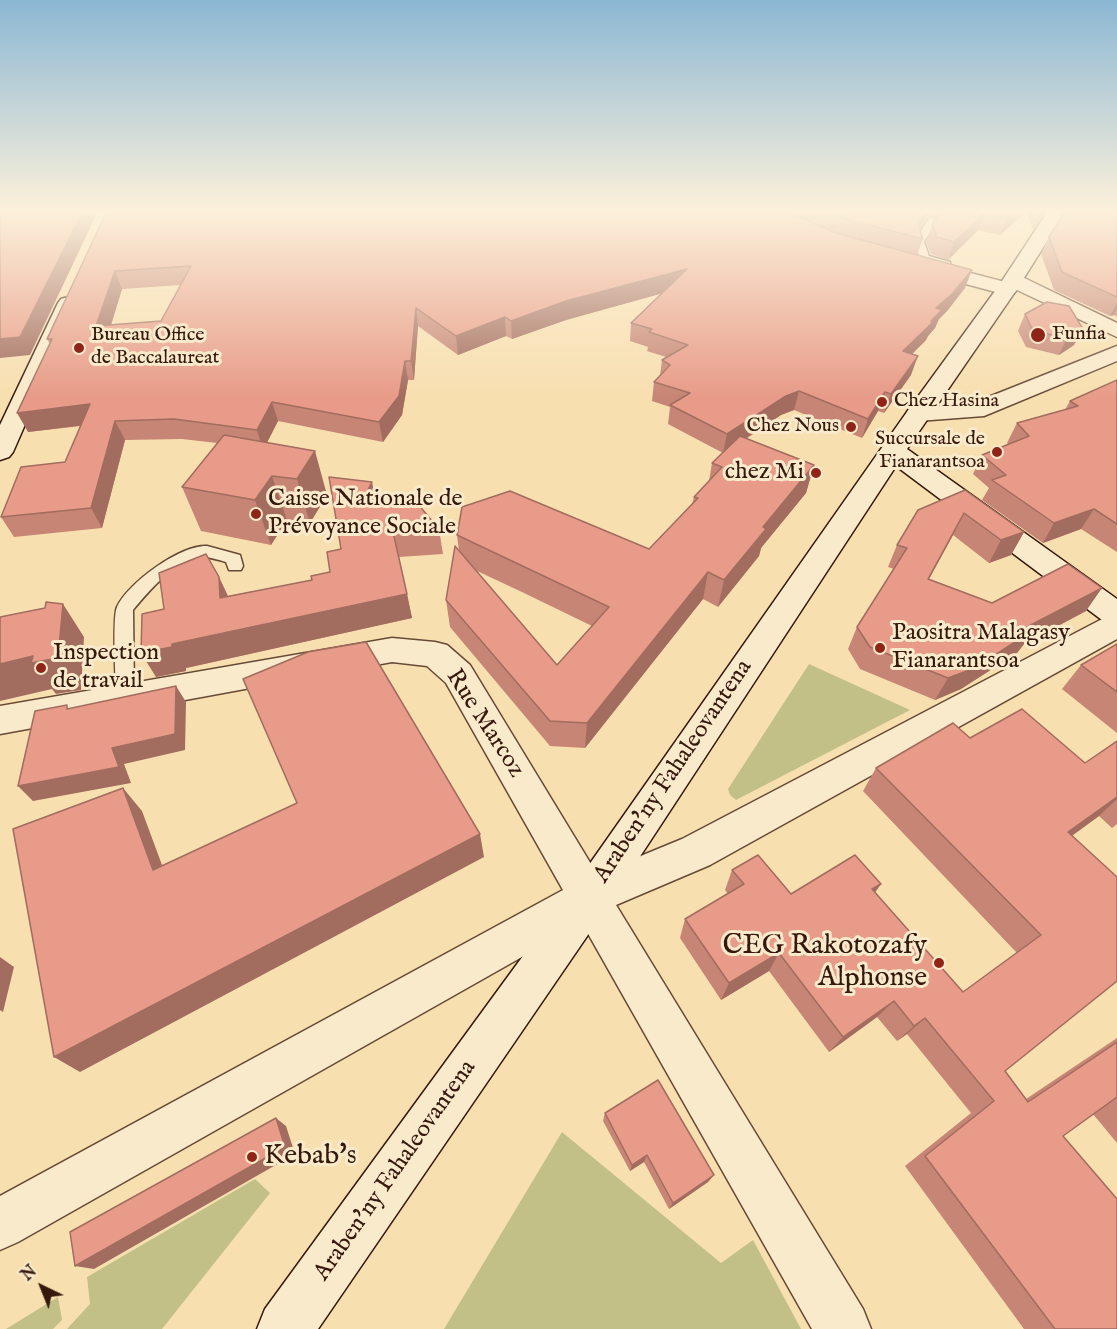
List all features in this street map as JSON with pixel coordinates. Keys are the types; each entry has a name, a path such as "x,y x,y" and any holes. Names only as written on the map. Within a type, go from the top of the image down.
{"street":[{"path":"944,273 965,279 1010,285 1117,331"},
{"name":"Araben'ny Fahaleovantena","path":"285,1329 591,896 918,414 1018,273"},
{"path":"0,452 76,284"},
{"path":"918,414 975,411 1117,353"},
{"path":"893,451 1117,615"},
{"path":"0,1224 591,896 696,852 1117,625"},
{"name":"Rue Marcoz","path":"0,720 392,650 435,654 458,675 591,896 843,1329"}],"lane":[{"path":"961,273 965,279"},
{"path":"125,696 124,609 146,583 178,561 197,552 213,552 234,559 235,566"}],"shaded area":[{"path":"809,664 910,710 736,800 730,795 728,789"},
{"path":"562,1132 721,1263 753,1240 801,1329 444,1329"},
{"path":"255,1179 270,1193 162,1329 67,1329 90,1304 87,1277"},
{"path":"58,1297 62,1320 53,1329 6,1329"}],"building":[{"path":"0,273 52,273 20,337 0,339"},
{"path":"78,273 114,273 96,326 161,321 187,273 672,273 566,301 511,321 505,317 456,336 416,308 411,361 405,361 399,396 379,422 272,402 257,430 174,419 115,421 91,508 1,517 21,467 65,462 90,404 17,413 52,339 47,339"},
{"path":"683,273 970,273 953,293 936,308 942,310 931,321 933,322 903,351 918,356 891,394 885,392 868,419 799,391 786,396 727,434 670,405 690,393 654,382 670,365 662,360 688,345 649,332 652,329 631,323"},
{"path":"1064,273 1117,273 1117,297"},
{"path":"1047,302 1069,306 1083,329 1067,338 1033,331 1025,314"},
{"path":"1117,380 1117,524 1094,509 1054,523 992,480 1006,475 982,455 1029,436 1017,423 1078,406 1070,401"},
{"path":"224,435 315,451 297,479 272,476 255,500 182,487"},
{"path":"740,436 814,465 763,527 766,529 724,580 708,572 587,723 550,721 446,600 455,546 557,665 609,607 457,535 462,507 510,491 649,549 698,498 694,497 722,467 712,463"},
{"path":"329,477 372,482 359,506 417,503 439,529 393,532 407,594 172,644 172,647 141,653 142,614 164,609 159,573 206,554 219,577 220,598 312,580 311,576 330,572 327,552 341,549"},
{"path":"965,490 1024,532 1001,540 964,513 928,579 992,603 1068,564 1102,588 1027,627 1032,631 975,668 948,678 870,647 857,627 907,548 897,545 918,510"},
{"path":"46,602 63,604 58,658 31,663 33,656 0,664 0,617 45,608"},
{"path":"366,642 480,834 54,1057 13,829 123,788 153,870 297,803 243,679 308,652"},
{"path":"1117,644 1117,692 1081,665"},
{"path":"176,686 175,734 112,748 119,767 18,786 35,711 67,705 67,709"},
{"path":"1022,709 1085,763 1117,741 1117,797 1068,832 1117,877 1117,981 1005,1071 1028,1102 1117,1042 1117,1097 1063,1136 1117,1199 1117,1329 1055,1329 925,1156 994,1101 925,1018 914,1026 894,1001 843,1037 779,953 729,983 685,919 744,884 732,870 758,855 791,894 855,855 881,884 872,889 963,992 1041,935 876,768 953,723 970,738"},
{"path":"658,1080 714,1175 673,1203 647,1155 632,1165 605,1113"},
{"path":"276,1118 285,1147 75,1266 70,1232"}],"place":[{"name":"Funfia","path":"1038,335"},
{"name":"Bureau Office de Baccalaureat","path":"79,348"},
{"name":"Chez Hasina","path":"882,402"},
{"name":"Chez Nous","path":"851,427"},
{"name":"Succursale de Fianarantsoa","path":"997,452"},
{"name":"chez Mi","path":"816,473"},
{"name":"Caisse Nationale de Prévoyance Sociale","path":"256,514"},
{"name":"Paositra Malagasy Fianarantsoa","path":"880,648"},
{"name":"Inspection de travail","path":"41,668"},
{"name":"CEG Rakotozafy Alphonse","path":"939,963"},
{"name":"Kebab's","path":"252,1157"}]}
